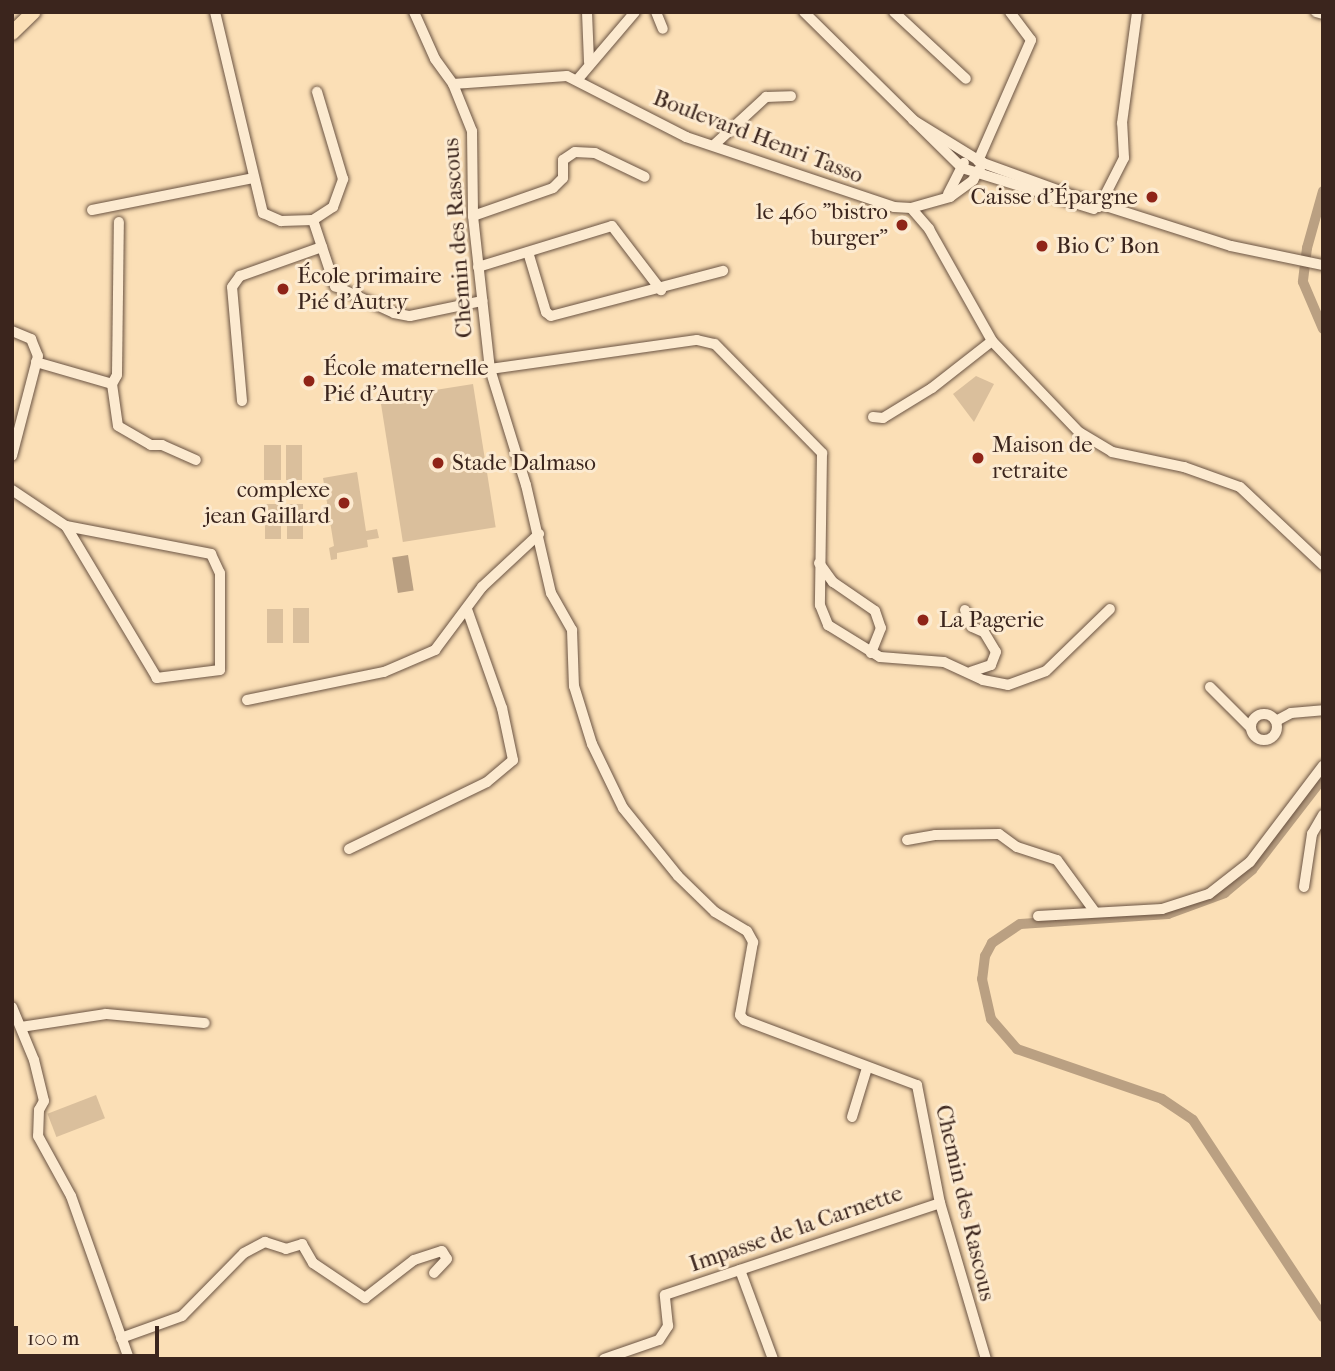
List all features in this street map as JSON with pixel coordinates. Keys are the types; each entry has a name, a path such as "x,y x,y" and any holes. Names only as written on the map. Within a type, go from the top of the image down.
{"main road":[{"path":"18,23 34,12"}],"street":[{"path":"215,12 258,206 269,218 313,220 333,207 343,179 317,92"},
{"path":"414,12 435,59 453,83"},
{"path":"587,12 589,62"},
{"path":"579,79 589,62 635,12"},
{"path":"656,12 663,29"},
{"path":"804,12 962,168 1298,261 1323,265"},
{"path":"894,12 966,79"},
{"path":"976,160 1031,40 1010,12"},
{"path":"1099,207 1124,158 1122,123 1137,12"},
{"path":"1316,12 1323,14"},
{"name":"Boulevard Henri Tasso","path":"453,83 551,75 579,79 652,122 836,190 911,208 930,204 956,194 977,174 976,160 962,168 951,192 930,204"},
{"name":"Chemin des Rascous","path":"453,83 472,131 473,216 489,369 539,534 551,593 572,630 574,686 582,715 611,788 678,877 715,912 747,931 753,942 740,1015 744,1020 917,1086 940,1203 986,1359"},
{"path":"714,145 766,97 791,96"},
{"path":"913,120 976,160 1099,207"},
{"path":"473,216 553,188 563,178 563,160 575,152 594,153 645,177"},
{"path":"92,210 253,178"},
{"path":"911,208 929,229 992,341 1054,409 1095,443 1112,452 1184,467 1240,487 1323,565"},
{"path":"313,220 335,286 394,313 411,316 482,301"},
{"path":"119,222 117,375 112,384 118,426 151,445 162,445 196,460"},
{"path":"478,267 612,226 661,290"},
{"path":"242,401 232,287 240,276 322,247"},
{"path":"528,252 546,312 551,316 661,290 723,271"},
{"path":"12,331 35,343 36,362 12,456"},
{"path":"489,369 697,340 715,344 822,453 817,589 828,625 871,653 890,660 944,662 971,672 983,680 1008,685 1046,671 1110,609"},
{"path":"873,417 883,418 932,388 992,341"},
{"path":"36,362 112,384"},
{"path":"12,491 66,526 211,554 220,573 222,666 191,675 157,678 66,526"},
{"path":"247,700 384,672 443,645 482,587 539,534"},
{"path":"819,562 833,582 879,619 880,636 871,653"},
{"path":"349,849 487,782 513,761 502,708 467,609"},
{"path":"965,610 972,627 984,632 996,652 990,665 971,672"},
{"path":"1210,687 1259,739 1268,739 1277,730 1276,721"},
{"path":"1276,721 1291,713 1323,710"},
{"path":"1251,728 1252,720 1262,713 1276,721"},
{"path":"1038,916 1175,907 1227,883 1250,862 1323,766"},
{"path":"1304,887 1312,834 1323,815"},
{"path":"907,840 999,834 1017,847 1057,860 1095,912"},
{"path":"12,1007 44,1101 39,1110 38,1136 71,1196 129,1359"},
{"path":"21,1027 106,1014 205,1023"},
{"path":"852,1117 867,1068"},
{"name":"Impasse de la Carnette","path":"604,1359 659,1340 668,1326 665,1295 940,1203"},
{"path":"121,1338 182,1316 244,1254 265,1242 289,1249 302,1244 313,1263 365,1298 414,1259 442,1251 447,1259 435,1273"},
{"path":"740,1270 773,1359"}],"shaded area":[{"path":"976,376 994,384 974,422 953,394"},
{"name":"Stade Dalmaso","path":"473,384 496,527 403,542 380,399"},
{"path":"264,445 281,445 281,480 264,480"},
{"path":"286,445 302,445 302,480 286,480"},
{"name":"complexe jean Gaillard","path":"357,472 366,531 377,529 379,538 367,540 368,547 337,553 337,559 331,560 329,548 334,546 323,478"},
{"path":"265,504 281,504 281,539 265,539"},
{"path":"287,504 303,504 303,539 287,539"},
{"path":"408,555 414,591 398,593 392,558"},
{"path":"293,608 309,608 309,643 293,643"},
{"path":"267,609 283,609 283,643 267,643"},
{"path":"96,1095 105,1118 56,1137 47,1114"}],"waterway":[{"path":"1323,191 1307,248 1303,282 1323,329"},
{"path":"1323,778 1252,870 1225,893 1168,914 1020,924 992,943 985,956 982,979 991,1019 1017,1049 1162,1099 1193,1120 1323,1317"}],"place":[{"name":"Caisse d'Épargne","path":"1152,197"},
{"name":"le 460 \"bistro burger\"","path":"902,225"},
{"name":"Bio C' Bon","path":"1042,246"},
{"name":"École primaire Pié d'Autry","path":"283,289"},
{"name":"École maternelle Pié d'Autry","path":"309,381"},
{"name":"Maison de retraite","path":"978,458"},
{"name":"Stade Dalmaso","path":"438,463"},
{"name":"complexe jean Gaillard","path":"344,503"},
{"name":"La Pagerie","path":"923,620"}]}
